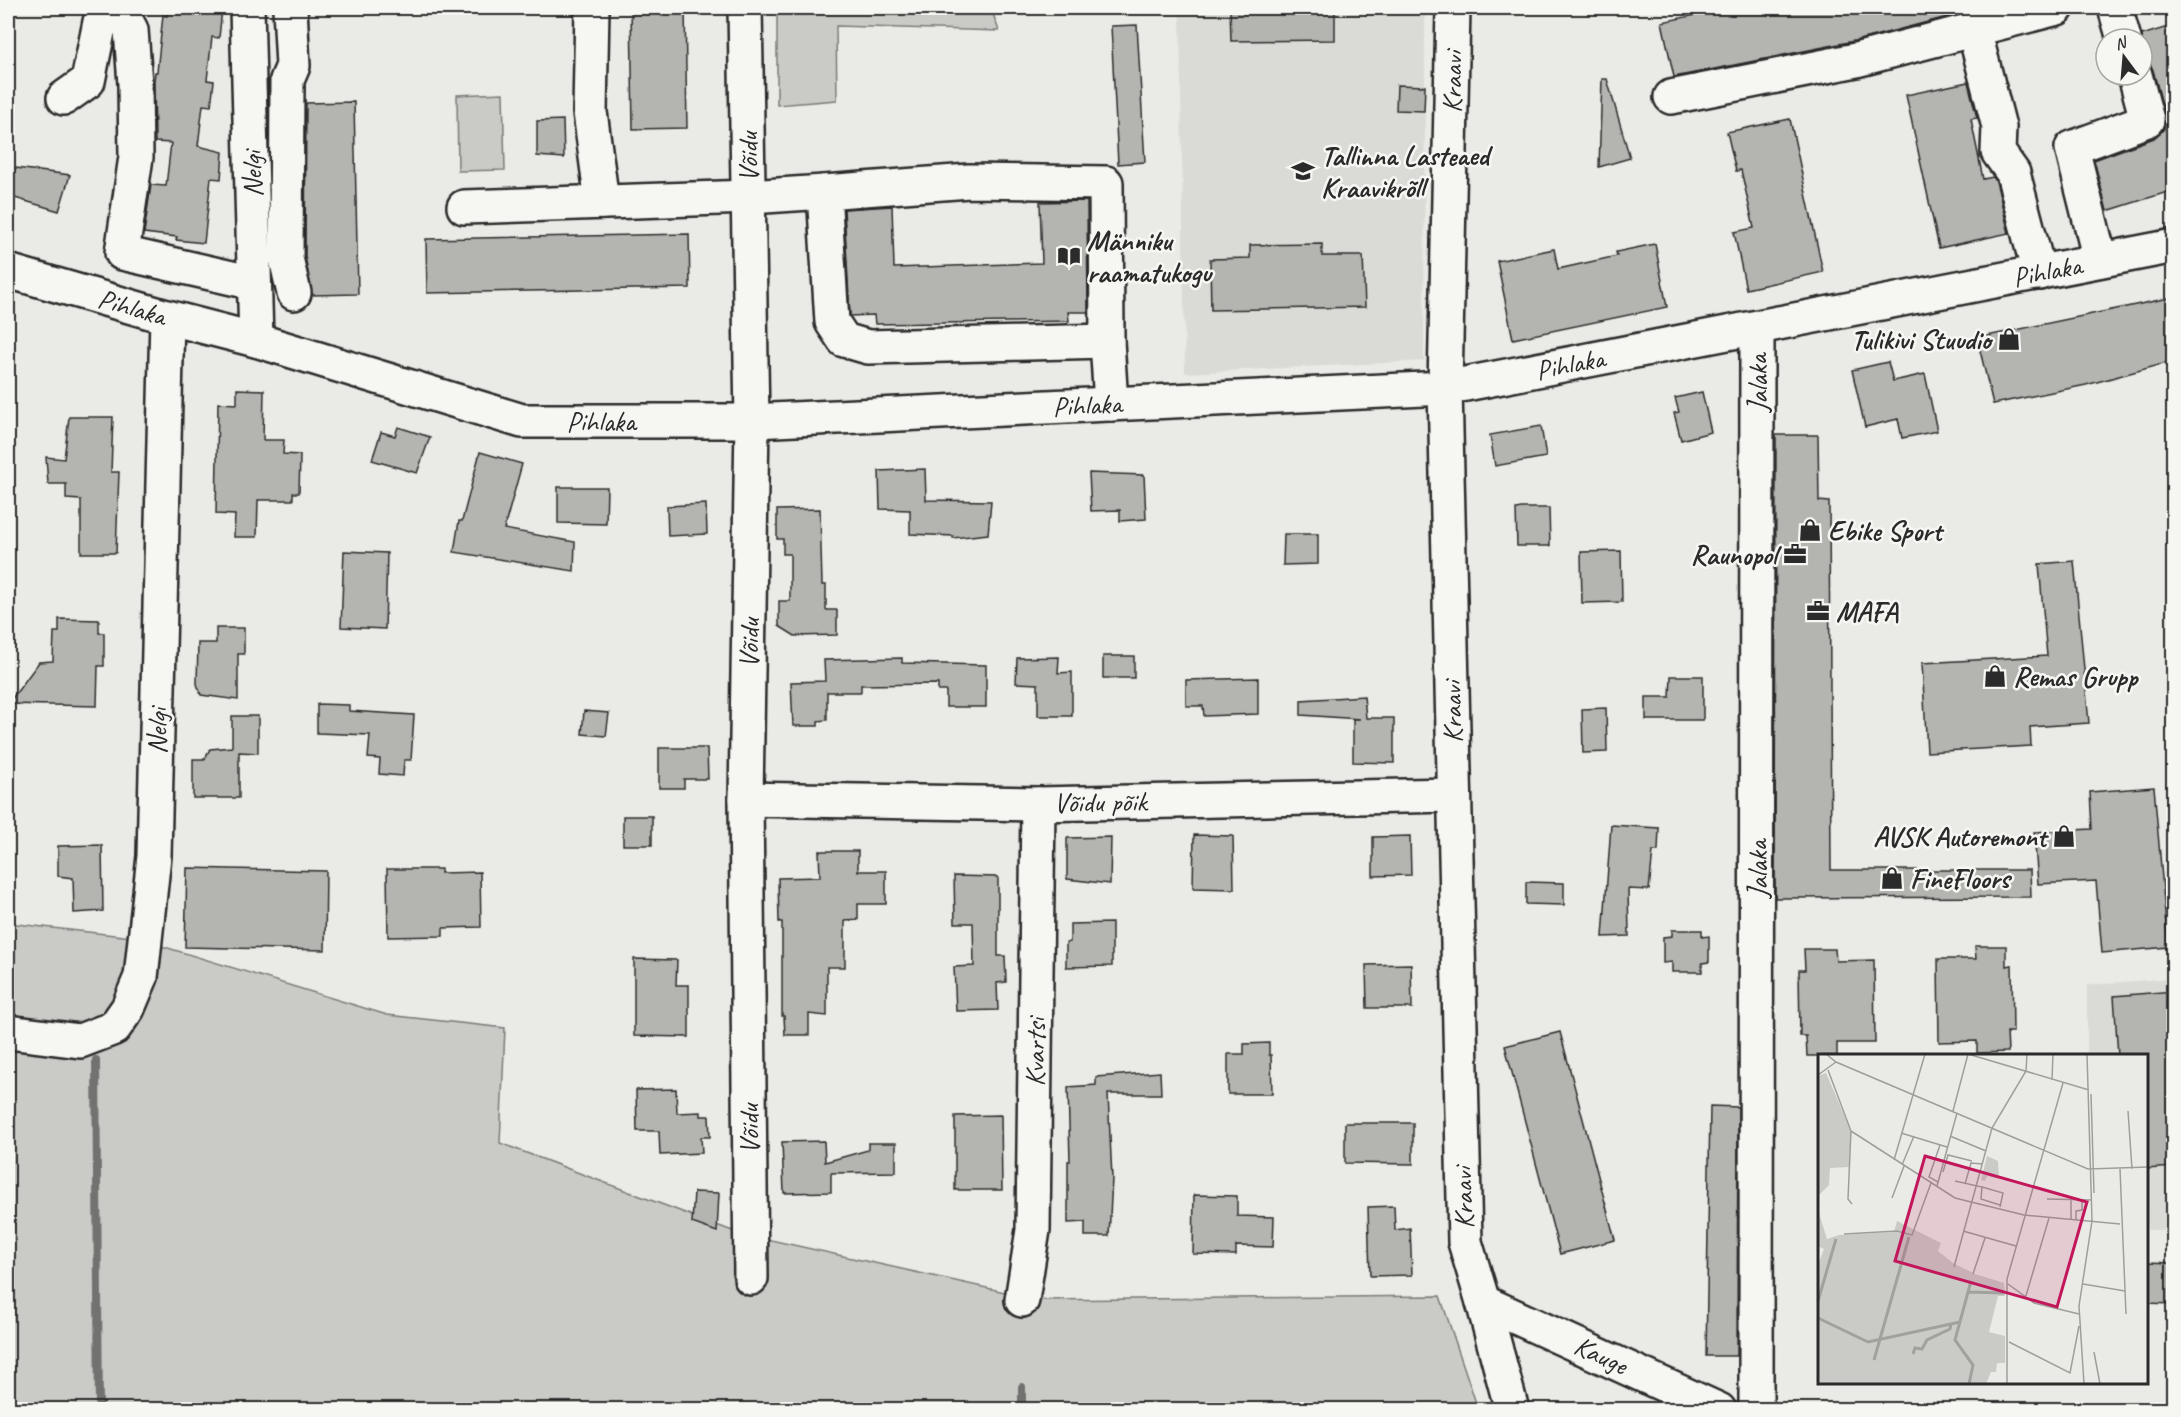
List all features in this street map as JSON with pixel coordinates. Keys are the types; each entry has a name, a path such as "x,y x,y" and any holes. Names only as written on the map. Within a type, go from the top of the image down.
{"street":[{"path":"64,98 88,81 100,22 119,8 131,30 135,84 136,157 122,253 254,283"},
{"name":"Nelgi","path":"248,8 256,340"},
{"path":"290,8 293,66 286,80 286,250 294,293"},
{"path":"592,8 590,112 602,202"},
{"name":"Võidu","path":"745,8 752,421 746,799 751,1278"},
{"name":"Kraavi","path":"1454,8 1445,388 1464,1242 1512,1410"},
{"path":"1671,97 1856,60 2057,8"},
{"path":"2115,8 2121,27"},
{"path":"1974,30 1999,127 1998,152 2013,173 2039,273"},
{"path":"2100,260 2072,148 2147,120 2138,87"},
{"path":"464,207 748,197 969,182 1106,183 1107,341 1111,404"},
{"path":"824,192 832,322 844,340 868,347 1107,341"},
{"name":"Pihlaka","path":"8,271 256,340 522,422 752,421 1445,388 2174,246"},
{"name":"Nelgi","path":"8,1032 80,1041 114,1028 128,1008 141,977 154,856 167,317"},
{"name":"Jalaka","path":"1756,1410 1757,328"},
{"name":"Võidu põik","path":"746,799 1038,804 1453,795"},
{"name":"Kvartsi","path":"1022,1300 1033,1230 1038,804"},
{"name":"Kauge","path":"1483,1302 1719,1410"}],"shaded area":[{"path":"777,8 991,8 999,31 836,26 837,100 777,105"},
{"name":"Tallinna Lasteaed Kraavikrõll","path":"1180,8 1425,8 1424,361 1185,373"},
{"path":"503,93 505,170 458,171 457,95"},
{"path":"8,923 132,937 387,1015 505,1028 500,1143 735,1232 1041,1300 1440,1296 1478,1409 8,1410"},
{"path":"2173,978 2173,1230 2148,1230 2148,1054 2087,1054 2087,985"}],"building":[{"path":"168,8 222,9 219,38 212,37 207,80 214,81 211,106 203,105 198,146 223,152 221,179 211,178 204,243 144,233 151,185 166,186 171,143 155,142 154,81 163,15 167,16"},
{"path":"631,8 685,8 687,128 633,129"},
{"path":"1230,8 1335,8 1335,40 1231,41"},
{"path":"1729,8 1961,8 1962,13 1859,40 1674,77 1662,22"},
{"path":"1137,25 1145,162 1118,164 1111,26"},
{"path":"2174,25 2174,190 2107,211 2094,160 2154,138 2164,129 2165,115 2154,74 2154,31"},
{"path":"1602,79 1607,79 1630,158 1599,167"},
{"path":"1968,82 1977,118 1971,119 1983,179 1993,177 1996,181 2009,233 1939,248 1906,95"},
{"path":"1397,85 1425,86 1424,111 1396,110"},
{"path":"354,102 358,294 312,295 305,256 306,103"},
{"path":"1790,119 1823,272 1746,289 1734,232 1754,228 1741,170 1736,171 1727,132"},
{"path":"563,120 564,158 537,156 537,121"},
{"path":"8,167 70,175 59,211 8,196"},
{"path":"1087,201 1088,312 1068,312 1069,321 875,324 874,315 850,316 844,209 892,206 894,268 1042,263 1040,202"},
{"path":"689,234 690,288 427,293 426,239"},
{"path":"1322,244 1322,256 1363,256 1365,307 1211,310 1210,259 1250,258 1250,245"},
{"path":"1655,244 1667,307 1513,339 1497,261 1554,249 1558,269 1617,256 1616,252"},
{"path":"2174,297 2174,361 2086,385 1993,404 1977,338"},
{"path":"1888,362 1893,381 1925,374 1937,431 1902,438 1898,419 1865,427 1852,370"},
{"path":"237,389 264,390 263,440 284,440 283,454 300,455 299,493 293,493 293,500 258,500 257,537 234,537 235,515 216,514 218,403 237,404"},
{"path":"1702,392 1711,432 1681,440 1674,413 1679,412 1675,398"},
{"path":"69,417 113,417 111,472 119,472 116,553 81,553 81,500 66,499 66,484 48,484 46,457 64,459"},
{"path":"1541,426 1546,457 1495,466 1490,435"},
{"path":"398,427 430,437 417,473 372,460 381,432 395,436"},
{"path":"1776,435 1818,435 1819,501 1829,502 1831,870 2030,870 2031,897 1775,898"},
{"path":"480,452 522,464 504,529 575,542 574,571 454,552 459,521 462,521"},
{"path":"925,469 926,500 991,501 988,534 953,538 953,536 910,534 910,510 880,509 879,471"},
{"path":"1089,473 1144,475 1146,519 1120,521 1120,510 1091,511"},
{"path":"558,487 607,487 606,524 558,523"},
{"path":"706,504 707,534 668,536 667,506"},
{"path":"1549,508 1550,546 1517,546 1516,509"},
{"path":"820,509 822,585 826,585 826,610 837,610 837,635 795,636 779,626 779,601 790,601 790,554 783,554 783,539 777,539 777,510"},
{"path":"1284,534 1318,534 1318,564 1283,565"},
{"path":"344,551 387,553 385,629 341,627"},
{"path":"1621,551 1622,602 1582,603 1581,552"},
{"path":"2074,561 2089,723 2030,727 2031,746 1927,752 1922,663 2047,656 2039,564"},
{"path":"59,619 99,620 99,633 104,633 104,666 98,666 97,706 8,704 39,662 53,661 54,632 59,632"},
{"path":"216,628 244,628 244,654 238,654 238,700 201,695 197,684 198,643 216,643"},
{"path":"1103,656 1134,656 1134,678 1103,678"},
{"path":"1059,657 1058,673 1072,672 1072,716 1038,716 1038,684 1016,683 1017,658"},
{"path":"902,658 902,663 986,665 986,707 946,707 946,691 938,691 938,684 861,685 861,692 827,692 827,720 818,721 818,726 793,726 791,682 825,681 824,660"},
{"path":"1671,676 1703,676 1703,720 1646,720 1646,697 1670,697"},
{"path":"1258,678 1258,714 1204,716 1203,706 1186,706 1186,680"},
{"path":"1364,696 1366,718 1394,718 1394,763 1353,762 1353,719 1360,719 1301,715 1301,700"},
{"path":"317,704 349,705 349,711 414,715 411,760 404,760 403,776 379,774 380,759 368,758 370,735 317,733"},
{"path":"1606,708 1607,752 1583,753 1582,709"},
{"path":"584,711 609,713 606,736 582,734"},
{"path":"232,716 258,716 258,753 239,752 239,798 193,798 193,759 205,759 210,749 232,747"},
{"path":"659,748 707,748 708,779 684,779 684,788 659,788"},
{"path":"2154,787 2168,947 2102,953 2096,881 2038,884 2034,832 2092,829 2090,792"},
{"path":"623,816 652,816 652,845 623,845"},
{"path":"1611,825 1659,828 1658,851 1653,851 1649,890 1628,889 1629,936 1603,937"},
{"path":"1194,835 1233,836 1234,889 1193,888"},
{"path":"1410,836 1411,875 1373,876 1373,837"},
{"path":"1111,837 1110,884 1067,879 1067,838"},
{"path":"102,845 103,911 74,913 73,878 58,876 58,846"},
{"path":"819,851 858,851 858,871 886,871 886,904 858,904 858,920 845,921 845,967 827,967 827,1016 809,1014 809,1035 785,1035 784,1016 782,1016 782,922 779,922 778,878 820,877"},
{"path":"187,868 326,871 325,950 185,947"},
{"path":"387,869 441,869 441,873 480,872 481,927 443,928 443,936 388,937"},
{"path":"954,876 998,877 998,956 1005,956 1006,982 997,983 998,1010 956,1011 954,967 974,966 973,923 955,923"},
{"path":"1526,882 1564,883 1564,905 1526,904"},
{"path":"1112,923 1112,966 1066,967 1066,943 1070,942 1070,924"},
{"path":"1672,930 1702,930 1702,937 1709,936 1709,962 1702,963 1702,972 1672,972 1672,962 1663,963 1663,937 1672,936"},
{"path":"1975,946 2006,946 2006,966 2012,965 2013,1032 2007,1032 2008,1052 1977,1053 1977,1041 1939,1042 1938,959 1976,959"},
{"path":"1804,949 1835,949 1836,961 1874,960 1875,1043 1837,1043 1837,1054 1807,1056 1806,1036 1800,1036 1799,970 1805,970"},
{"path":"634,959 677,960 676,985 689,985 689,1037 634,1036"},
{"path":"1411,964 1412,1008 1367,1008 1366,965"},
{"path":"2174,991 2174,1167 2148,1169 2148,1054 2118,1054 2114,996"},
{"path":"1560,1032 1615,1240 1560,1254 1505,1046"},
{"path":"1269,1043 1272,1094 1228,1094 1228,1054 1244,1054 1244,1044"},
{"path":"1160,1072 1161,1094 1108,1094 1112,1178 1109,1236 1085,1236 1085,1222 1068,1223 1068,1161 1070,1161 1068,1087 1096,1085 1096,1077"},
{"path":"676,1089 677,1113 701,1112 701,1116 709,1116 710,1137 701,1137 702,1153 660,1155 659,1131 637,1131 636,1090"},
{"path":"1710,1106 1738,1107 1737,1356 1706,1356"},
{"path":"1001,1115 1002,1190 955,1190 955,1116"},
{"path":"1345,1123 1413,1123 1413,1164 1345,1163"},
{"path":"824,1141 825,1162 868,1150 868,1143 896,1143 896,1172 831,1173 831,1192 784,1193 782,1142"},
{"path":"694,1192 719,1193 717,1232 692,1223"},
{"path":"1194,1195 1237,1196 1237,1216 1274,1217 1273,1247 1236,1246 1236,1255 1193,1254"},
{"path":"1394,1206 1395,1230 1410,1228 1412,1275 1370,1276 1368,1207"},
{"path":"2148,1262 2174,1263 2174,1304 2148,1303"}],"waterway":[{"path":"96,1060 99,1410"},
{"path":"1022,1387 1022,1410"}],"place":[{"name":"Tallinna Lasteaed Kraavikrõll","path":"1303,171"},
{"name":"Männiku raamatukogu","path":"1069,256"},
{"name":"Tulikivi Stuudio","path":"2009,339"},
{"name":"Ebike Sport","path":"1810,530"},
{"name":"Raunopol","path":"1795,554"},
{"name":"MAFA","path":"1818,611"},
{"name":"Remas Grupp","path":"1995,676"},
{"name":"AVSK Autoremont","path":"2064,836"},
{"name":"FineFloors","path":"1892,878"}]}
